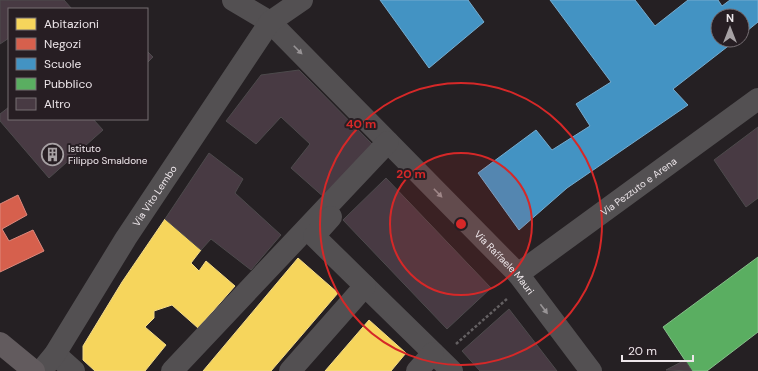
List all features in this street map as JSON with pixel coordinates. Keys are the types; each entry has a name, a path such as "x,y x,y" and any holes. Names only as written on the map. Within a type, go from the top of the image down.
{"main road":[{"path":"0,343 23,368"}],"street":[{"name":"Via Raffaele Mauri","path":"233,0 262,12 521,279 591,371"},
{"path":"262,12 302,0"},
{"name":"Via Vito Lembo","path":"41,371 55,354 126,238 205,117 262,12"},
{"name":"Via Pezzuto e Arena","path":"521,279 758,99"},
{"path":"392,146 314,236 441,361 417,371"},
{"path":"172,371 392,146"},
{"path":"290,371 365,286"},
{"path":"55,354 74,371"}],"path":[{"path":"441,361 521,279"}],"building: Abitazioni":[{"path":"165,219 201,250 191,263 199,271 206,261 235,286 198,328 172,305 154,311 154,318 145,327 166,345 145,371 95,371 83,360 83,346 122,282"},
{"path":"298,258 338,293 271,371 203,371"},
{"path":"369,320 406,353 391,371 325,371"}],"building: Negozi":[{"path":"18,195 27,215 2,229 9,241 33,230 44,251 0,272 0,204"}],"building: Scuole":[{"path":"380,0 468,0 484,22 429,68"},
{"path":"550,0 635,0 655,26 688,0 718,0 722,6 730,0 758,0 758,22 750,28 750,8 710,8 710,48 726,48 673,89 688,105 567,188 519,230 478,173 536,130 552,150 590,126 576,104 611,82"}],"building: Pubblico":[{"path":"758,257 758,332 707,371 692,371 663,327"}],"building: Altro":[{"path":"0,0 64,0 71,8 8,8 8,39 0,44"},
{"path":"148,52 153,57 148,62"},
{"path":"299,70 374,146 326,199 291,168 310,144 281,117 256,144 226,121 261,75"},
{"name":"Istituto Filippo Smaldone","path":"8,108 8,120 94,120 103,130 49,178 0,121 0,114"},
{"path":"758,127 758,198 746,207 714,160"},
{"path":"209,153 243,179 235,193 281,235 251,270 211,239 201,250 165,219"},
{"path":"386,178 491,288 447,329 343,220"},
{"path":"509,309 557,371 480,371 462,351"},
{"path":"685,360 692,371 666,370"}],"place":[{"name":"Istituto Filippo Smaldone","path":"52,154"}]}
